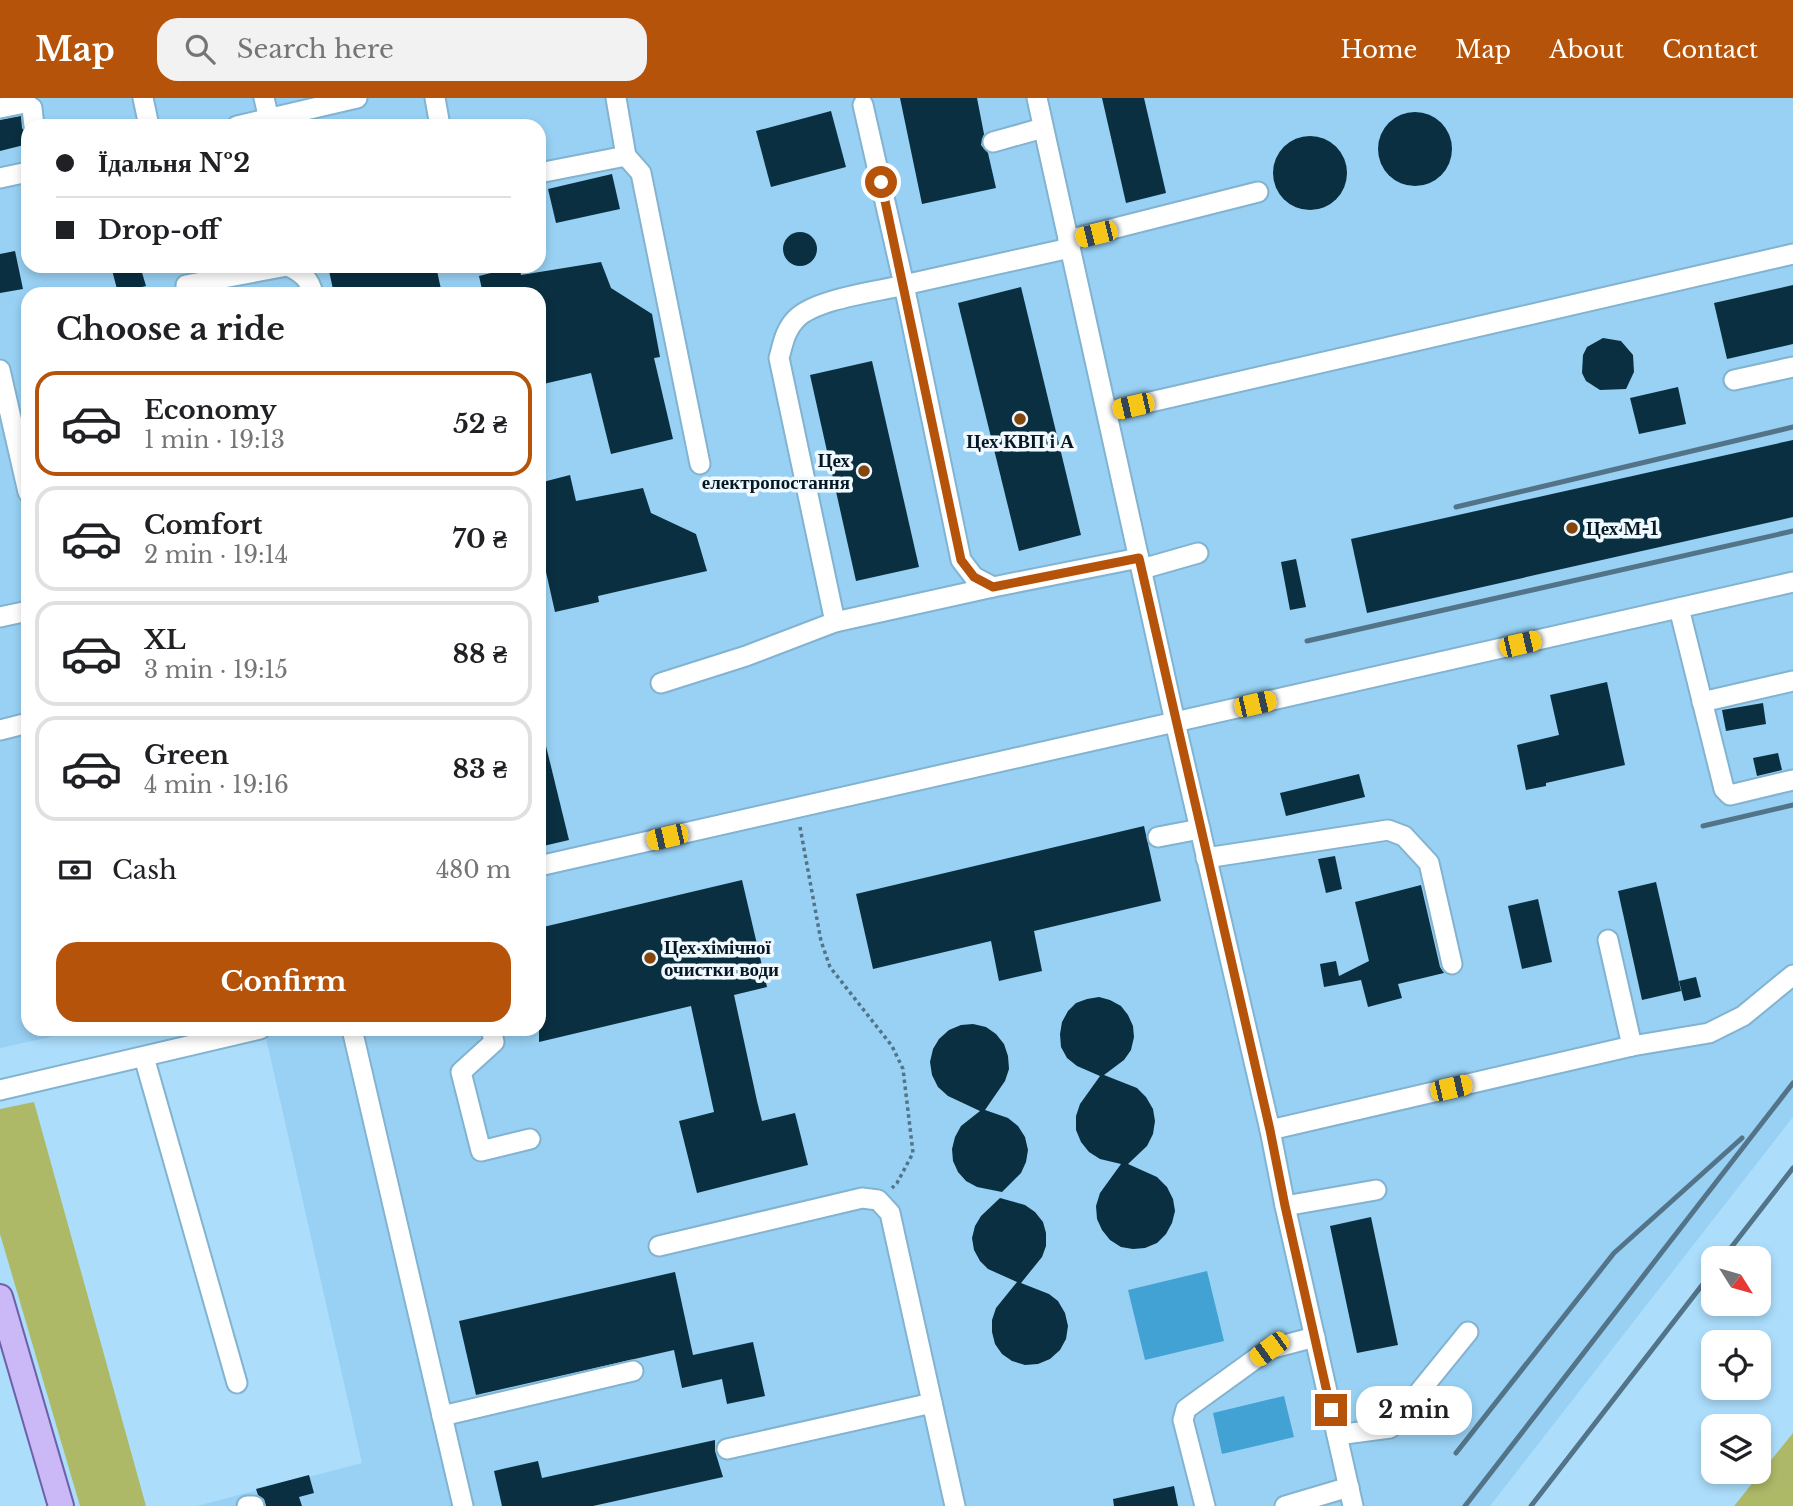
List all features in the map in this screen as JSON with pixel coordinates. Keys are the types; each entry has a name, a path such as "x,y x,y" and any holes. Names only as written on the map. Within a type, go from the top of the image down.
{"main road":[{"path":"0,1297 61,1506"}],"lane":[{"path":"143,98 148,119"},
{"path":"264,98 269,119 357,98"},
{"path":"435,98 439,119"},
{"path":"616,98 626,156 641,173 700,464"},
{"path":"1037,98 1351,1497 1285,1506"},
{"path":"0,108 25,103 32,108 33,119"},
{"path":"863,105 904,285 961,560 974,577 993,587"},
{"path":"993,142 1043,128"},
{"path":"546,172 626,156"},
{"path":"0,178 21,174"},
{"path":"835,622 779,358 786,334 796,318 816,305 1069,244 1258,192"},
{"path":"1107,412 1793,254"},
{"path":"185,282 243,273"},
{"path":"1734,380 1793,367"},
{"path":"0,370 21,462"},
{"path":"661,683 746,656 835,622 993,587 1198,553"},
{"path":"546,864 1793,582"},
{"path":"1679,608 1724,789 1730,795 1793,780"},
{"path":"0,617 21,612"},
{"path":"1702,702 1793,681"},
{"path":"0,730 21,725"},
{"path":"1157,838 1200,829"},
{"path":"1206,858 1388,830 1404,836 1429,863 1452,964"},
{"path":"1608,940 1632,1046"},
{"path":"1270,1130 1632,1046 1709,1033 1743,1016 1793,975"},
{"path":"0,1090 231,1036"},
{"path":"354,1036 463,1506"},
{"path":"493,1036 494,1042 461,1072 481,1151 530,1139"},
{"path":"144,1057 237,1383"},
{"path":"1285,1206 1376,1190"},
{"path":"659,1245 862,1198 878,1200 890,1213 955,1506"},
{"path":"1337,1435 1390,1428 1468,1332"},
{"path":"1205,1506 1183,1420 1186,1409 1269,1349 1315,1337"},
{"path":"442,1416 633,1371"},
{"path":"727,1450 932,1402"},
{"path":"247,1506 254,1506"}],"path":[{"path":"796,808 821,942 830,967 892,1046 903,1069 913,1153 897,1183 878,1200"}],"shaded area":[{"path":"0,98 1793,98 1793,1117 1490,1506 197,1506 362,1463 266,1036 546,1036 546,287 21,287 21,1036 55,1036 0,1048"},
{"path":"1207,1271 1224,1341 1145,1360 1128,1290"},
{"path":"1284,1396 1294,1437 1222,1454 1213,1413"}],"green space":[{"path":"34,1102 146,1506 80,1506 0,1234 0,1109"},
{"path":"1793,1433 1793,1506 1734,1506 1752,1484 1771,1484 1771,1460"}],"building":[{"path":"900,98 977,98 984,134 981,145 988,153 996,188 922,204"},
{"path":"1102,98 1144,98 1166,193 1126,203"},
{"path":"831,111 846,167 771,187 756,131"},
{"path":"1415,112 1436,118 1446,128 1452,149 1446,170 1436,180 1415,186 1394,180 1384,170 1378,149 1384,128 1394,118"},
{"path":"21,116 21,146 0,151 0,120"},
{"path":"1310,136 1324,139 1336,147 1344,159 1347,173 1344,187 1336,199 1324,207 1310,210 1296,207 1284,199 1276,187 1273,173 1276,159 1284,147 1296,139"},
{"path":"612,174 620,209 556,223 548,189"},
{"path":"800,232 812,237 817,249 812,261 800,266 788,261 783,249 788,237"},
{"path":"15,251 21,289 0,293 0,254"},
{"path":"601,262 611,288 652,314 660,357 654,358 673,439 611,454 591,373 546,383 546,287 481,287 479,276 491,273 521,275"},
{"path":"113,273 142,273 146,286 142,287 116,287"},
{"path":"330,273 438,273 440,287 332,287"},
{"path":"1793,285 1793,344 1727,359 1714,303"},
{"name":"Цех КВП і А","path":"1021,287 1081,535 1019,551 958,303"},
{"path":"1603,338 1621,341 1633,355 1634,372 1626,389 1600,390 1586,381 1582,373 1583,355 1587,347"},
{"name":"Цех електропостання","path":"872,361 919,567 856,581 810,375"},
{"path":"1678,387 1686,424 1639,434 1630,398"},
{"name":"Цех М-1","path":"1793,440 1793,517 1367,613 1351,539"},
{"path":"570,475 576,501 643,488 651,513 696,534 707,571 598,596 599,602 555,612 546,572 546,481"},
{"path":"1296,559 1306,607 1290,610 1281,562"},
{"path":"1607,682 1625,765 1526,790 1517,745 1559,735 1550,695"},
{"path":"1763,703 1766,724 1726,731 1722,710"},
{"path":"546,746 569,840 546,845"},
{"path":"1778,753 1782,770 1757,776 1753,758"},
{"path":"1359,774 1365,797 1286,816 1280,793"},
{"path":"1144,826 1161,901 1034,931 1042,971 999,981 991,941 873,969 856,894"},
{"path":"1335,856 1342,889 1326,893 1318,859"},
{"name":"Цех хімічної очистки води","path":"742,880 767,987 734,995 757,1101 762,1121 795,1113 808,1165 697,1193 679,1121 714,1112 691,1006 539,1042 539,1036 546,1036 546,926"},
{"path":"1656,882 1681,991 1642,1000 1618,891"},
{"path":"1421,885 1440,967 1444,973 1398,984 1402,998 1368,1007 1361,980 1324,987 1320,964 1336,961 1339,976 1369,961 1355,902"},
{"path":"1538,899 1552,962 1522,969 1508,906"},
{"path":"1696,977 1701,997 1684,1001 1679,981"},
{"path":"1099,997 1121,1006 1133,1026 1134,1037 1131,1050 1124,1060 1104,1075 1137,1088 1153,1109 1153,1134 1147,1146 1128,1164 1157,1177 1167,1187 1173,1199 1175,1211 1166,1234 1157,1243 1145,1248 1121,1247 1110,1240 1102,1230 1097,1219 1096,1206 1100,1193 1121,1164 1100,1159 1089,1152 1076,1130 1076,1116 1080,1104 1100,1076 1077,1066 1067,1058 1061,1047 1062,1022 1076,1003"},
{"path":"973,1024 986,1027 996,1034 1004,1044 1008,1056 1009,1069 1005,1081 985,1110 1008,1118 1018,1126 1025,1137 1028,1150 1021,1173 1002,1192 977,1187 966,1181 958,1172 953,1161 955,1137 961,1126 980,1111 948,1096 938,1087 932,1075 930,1062 939,1039 949,1030"},
{"path":"1000,1198 1025,1205 1043,1222 1046,1246 1042,1257 1021,1283 1049,1294 1058,1301 1068,1326 1066,1339 1060,1350 1050,1359 1038,1364 1025,1365 1012,1361 1002,1354 995,1344 992,1332 996,1308 1017,1282 988,1269 974,1250 972,1238 981,1216"},
{"path":"1371,1217 1398,1345 1357,1353 1330,1226"},
{"path":"675,1272 693,1355 753,1342 765,1396 727,1404 722,1379 682,1388 674,1350 476,1395 459,1321"},
{"path":"715,1440 715,1451 723,1477 593,1506 502,1506 494,1471 538,1461 542,1478"},
{"path":"309,1475 314,1493 299,1497 302,1506 266,1506 256,1489"},
{"path":"1174,1486 1178,1506 1114,1506 1113,1499"}],"railway":[{"path":"1456,507 1793,427"},
{"path":"1307,641 1793,531"},
{"path":"1703,826 1793,805"},
{"path":"1465,1506 1793,1083"},
{"path":"1456,1453 1614,1253 1742,1138"},
{"path":"1732,1246 1793,1168"},
{"path":"1531,1506 1701,1286"}],"place":[{"name":"Цех КВП і А","path":"1020,419"},
{"name":"Цех електропостання","path":"864,471"},
{"name":"Цех М-1","path":"1572,528"},
{"name":"Цех хімічної очистки води","path":"650,958"}],"route":[{"path":"881,182 961,560 974,577 993,587 1139,558 1331,1410"}]}
